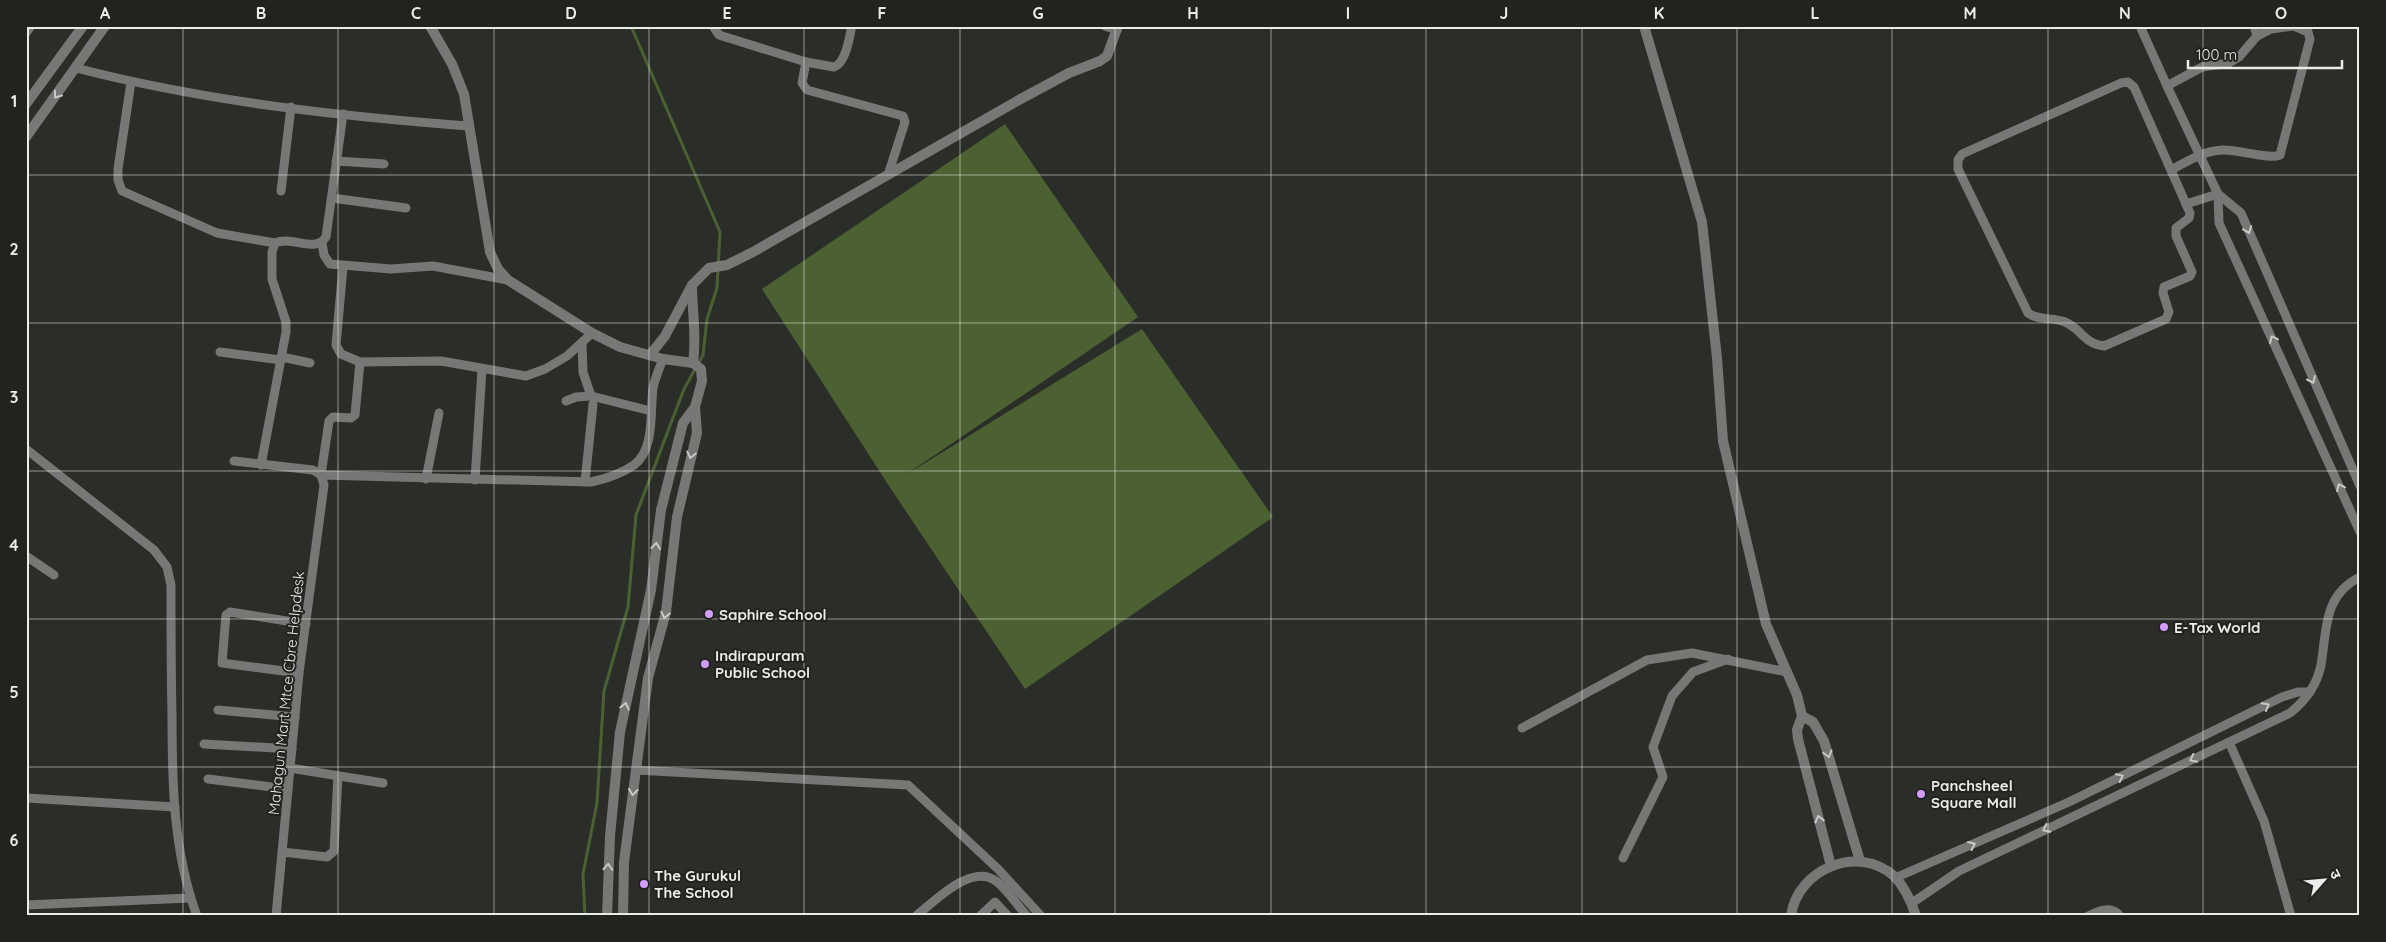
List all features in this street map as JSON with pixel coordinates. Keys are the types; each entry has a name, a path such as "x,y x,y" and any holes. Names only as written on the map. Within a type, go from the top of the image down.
{"street":[{"path":"26,33 31,26"},
{"path":"26,104 83,26"},
{"path":"26,137 105,26"},
{"path":"430,26 459,79 490,252 498,269 508,280 592,333 620,347 697,366"},
{"path":"713,26 720,35 806,62 838,66 852,26"},
{"path":"650,355 665,336 692,285 705,270 727,265 1024,97 1108,56 1118,28 1105,26"},
{"path":"1644,26 1702,222 1717,358 1722,441 1766,624 1797,695 1802,716 1797,730 1798,739 1831,866"},
{"path":"2140,26 2218,194 2219,223 2360,532"},
{"path":"2254,26 2257,36"},
{"path":"2168,86 2202,67 2229,63 2239,58 2257,36 2270,29 2294,26 2305,30 2310,36 2282,150 2276,157 2236,150 2220,150 2200,155 2171,170"},
{"path":"806,62 802,83 807,90 903,116 905,122 888,175"},
{"path":"76,68 176,92 343,114 468,126"},
{"path":"132,82 118,169 118,180 122,191 217,233 275,243 281,240 314,245 322,243"},
{"path":"2121,82 2128,82 2134,87 2186,204 2191,216 2176,228 2176,236 2192,272 2190,276 2164,287 2163,293 2169,316 2104,346 2093,345 2064,322 2034,318 2028,314 1958,169 1958,160 1962,154 2121,82"},
{"path":"282,191 290,107"},
{"path":"343,114 328,225 322,243 327,261 330,264 343,266 391,269 433,266 508,280"},
{"path":"336,161 384,164"},
{"path":"2186,204 2218,194"},
{"path":"2218,194 2241,213 2360,486"},
{"path":"332,198 406,208"},
{"path":"261,465 286,322 272,279 272,252 275,243"},
{"path":"343,266 336,345 341,354 360,362 442,361 515,375 535,374 567,356 592,333"},
{"path":"607,916 610,836 620,732 650,600 661,510 668,479 684,423 694,407 702,381 697,366 696,327 692,312 692,285"},
{"path":"582,344 583,372 592,400 584,482"},
{"path":"220,352 310,363"},
{"path":"234,462 313,470 321,475 584,482 606,478 634,464 642,455 647,442 653,387 663,359"},
{"name":"Mahagun Mart Mtce Cbre Helpdesk","path":"276,916 299,672 324,485 321,475 329,421 333,417 350,418 355,415 360,362"},
{"path":"475,480 482,369"},
{"path":"566,401 576,397 651,411"},
{"path":"622,916 624,862 648,678 670,589 677,517 697,433 694,407"},
{"path":"426,479 439,413"},
{"path":"26,449 154,550 167,567 171,585 175,807 184,879 197,916"},
{"path":"26,556 54,575"},
{"path":"1912,903 1959,872 2290,713 2302,703 2310,692 2320,666 2328,612 2337,595 2351,581 2360,577"},
{"path":"299,672 222,663 226,615 230,612 306,624"},
{"path":"1522,728 1646,660 1692,653 1787,672"},
{"path":"1623,858 1663,777 1653,747 1672,696 1693,672 1728,659"},
{"path":"1895,878 2069,802 2282,697 2298,692 2310,692"},
{"path":"218,710 295,717"},
{"path":"1802,716 1814,722 1824,742 1860,861"},
{"path":"2210,734 2216,748"},
{"path":"2229,742 2264,821 2291,916"},
{"path":"204,744 292,750"},
{"path":"290,768 383,783"},
{"path":"636,770 908,785 998,869 1041,916"},
{"path":"282,852 327,857 334,852 338,776"},
{"path":"208,779 288,789"},
{"path":"26,798 175,807"},
{"path":"1952,854 1959,872"},
{"path":"1791,916 1796,898 1804,885 1816,874 1831,866 1860,861 1875,866 1895,878 1912,903 1916,916"},
{"path":"916,916 962,881 973,875 985,875 996,881 1027,916"},
{"path":"26,905 190,898"},
{"path":"980,916 995,902 1008,916"},
{"path":"2088,916 2104,909 2113,910 2120,916"}],"shaded area":[{"path":"1005,124 1138,317 904,476 1142,329 1273,517 1025,689 889,486 762,289"}],"waterway":[{"path":"585,916 583,874 597,803 604,691 628,607 636,515 684,389 703,355 707,319 717,288 720,232 631,26"}],"place":[{"name":"Saphire School","path":"709,614"},
{"name":"E-Tax World","path":"2164,627"},
{"name":"Indirapuram Public School","path":"705,664"},
{"name":"Panchsheel Square Mall","path":"1921,794"},
{"name":"The Gurukul The School","path":"644,884"}]}
